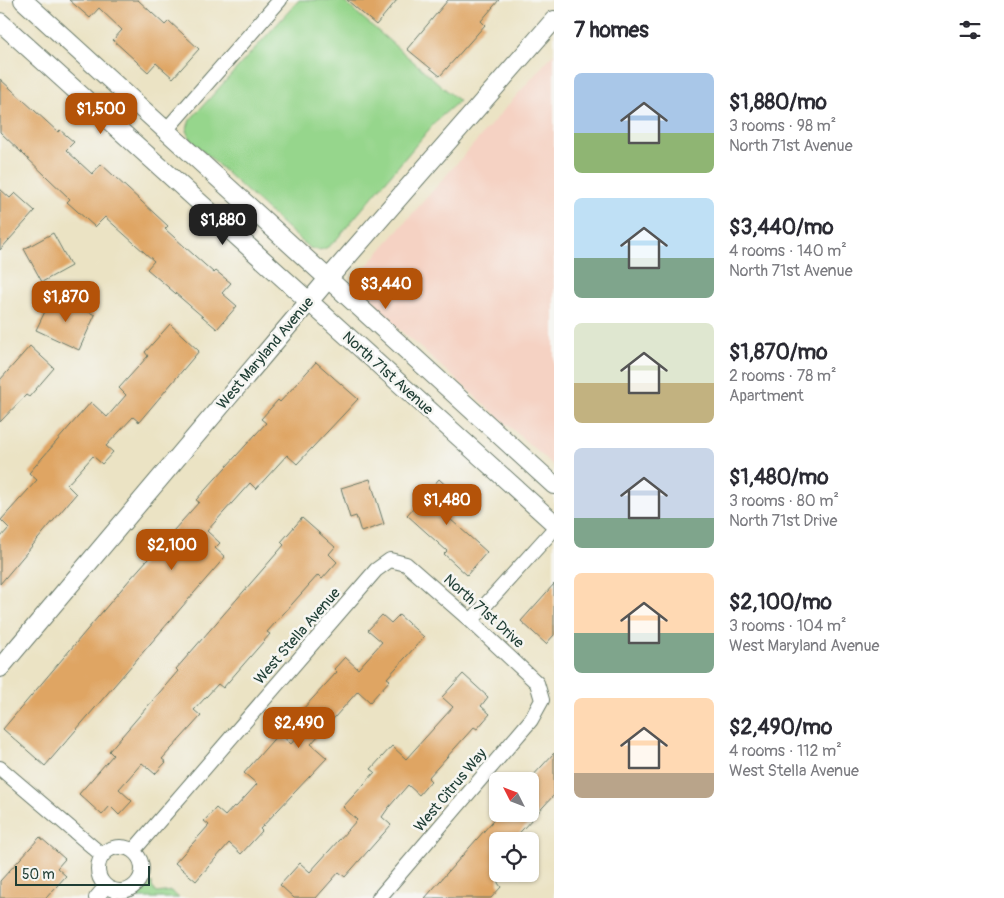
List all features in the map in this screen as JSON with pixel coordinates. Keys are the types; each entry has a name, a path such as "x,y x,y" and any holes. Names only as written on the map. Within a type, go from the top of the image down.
{"street":[{"name":"North 71st Avenue","path":"23,0 167,129 554,485"},
{"path":"167,129 280,0"},
{"name":"West Maryland Avenue","path":"0,668 328,279 554,20"},
{"name":"North 71st Avenue","path":"0,22 554,523"},
{"path":"471,621 554,529"},
{"name":"North 71st Drive","path":"390,560 406,564 471,621 537,683 542,700"},
{"name":"West Stella Avenue","path":"134,851 376,570 390,560"},
{"name":"West Citrus Way","path":"379,898 531,720 542,700"},
{"path":"0,768 102,855"},
{"path":"120,847 134,851 141,864 142,872 135,885 120,891 106,886 101,881 98,868 102,855 107,850 120,847"},
{"path":"96,898 106,886"}],"shaded area":[{"path":"554,53 554,466 365,299 358,285 358,277"}],"green space":[{"path":"299,0 342,0 459,101 437,120 336,240 330,246 320,250 308,247 193,142 186,131 190,120"},
{"path":"152,882 152,887 157,893 171,891 179,898 138,898"}],"building":[{"path":"69,0 138,0 165,25 169,21 199,49 173,78 156,63 148,72 113,40 122,30 99,8 90,18"},
{"path":"347,0 397,0 376,25"},
{"path":"448,0 499,0 481,21 485,25 440,76 407,49"},
{"path":"0,79 58,132 60,130 74,142 66,150 92,174 101,164 168,226 165,229 214,273 216,271 231,283 222,293 237,306 217,329 147,269 154,261 105,217 95,227 67,202 70,199 0,132"},
{"path":"0,189 10,198 15,193 35,211 0,250"},
{"path":"53,233 71,266 42,282 24,249"},
{"path":"53,295 95,315 79,350 36,330"},
{"path":"170,324 199,351 139,422 133,417 106,446 113,452 102,464 93,456 67,485 76,494 0,584 0,538 9,528 1,520 37,480 29,473 91,402 107,417 126,395 119,388 148,356 145,352"},
{"path":"30,346 54,368 29,397 26,395 0,422 0,380"},
{"path":"316,362 358,399 297,464 287,455 256,489 250,483 207,531 220,543 215,548 225,557 45,766 3,729 131,578 199,502 196,500 266,423 261,419 278,400 280,402"},
{"path":"370,479 384,524 361,532 356,516 350,518 341,488"},
{"path":"439,479 465,503 450,519 487,552 467,575 444,554 447,551 407,515"},
{"path":"302,518 335,547 329,554 337,562 322,579 318,575 267,632 270,634 223,688 218,684 194,710 201,716 162,759 166,762 155,774 142,763 119,789 132,801 119,815 110,806 102,815 79,794 113,755 109,751 178,671 176,669 284,545 281,542"},
{"path":"554,584 554,635 546,644 521,621"},
{"path":"382,615 391,623 399,615 424,637 387,678 390,680 370,702 358,691 311,744 327,758 260,829 262,831 241,854 229,843 196,881 175,863 209,825 204,821 216,808 225,816 257,784 244,773 279,733 291,744 313,719 302,710 337,672 334,669 345,657 358,669 382,642 368,630"},
{"path":"463,674 488,697 481,706 490,714 477,729 474,727 428,778 431,781 419,795 408,785 382,817 391,825 345,877 339,872 316,898 294,898 280,885 300,863 310,872 357,820 343,807 375,772 371,769 392,746 406,759 453,707 442,697"},
{"path":"554,753 554,795 539,811 539,772 536,772"},
{"path":"492,822 529,822 520,832 489,832 489,882 498,882 501,887 491,898 425,898"},
{"path":"40,837 65,859 57,868 66,876 46,898 0,898 0,881"}]}
